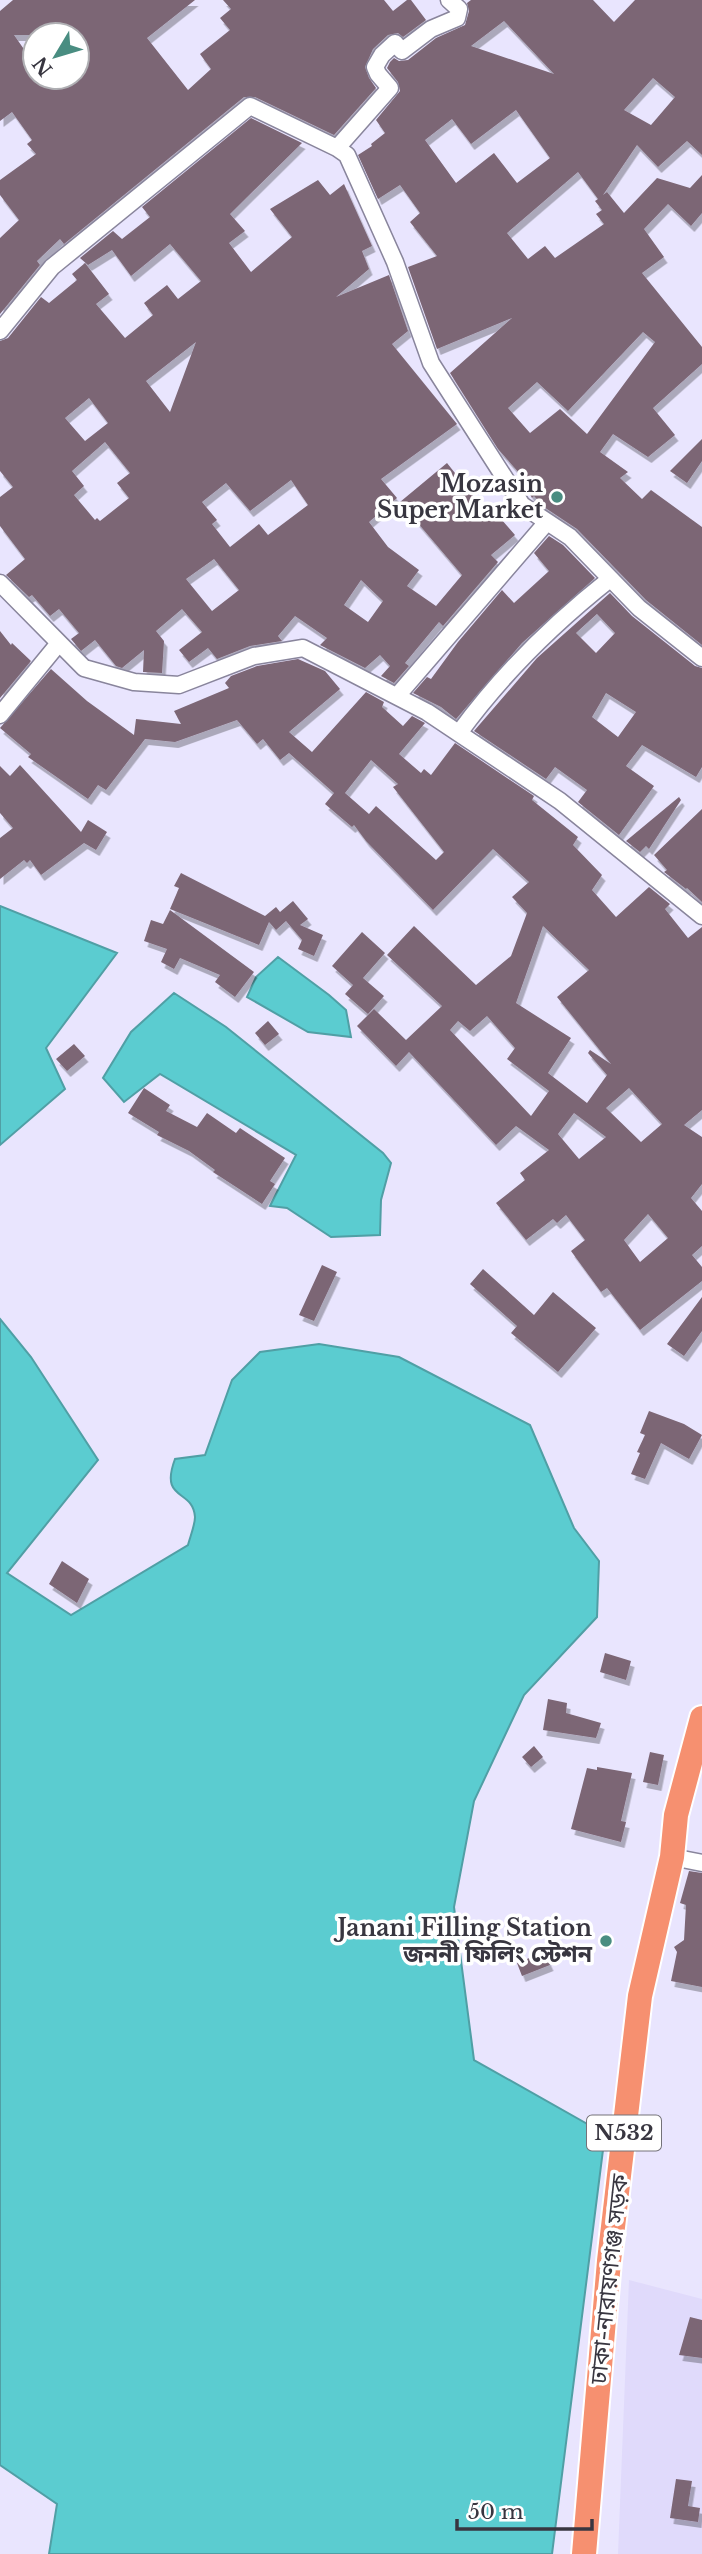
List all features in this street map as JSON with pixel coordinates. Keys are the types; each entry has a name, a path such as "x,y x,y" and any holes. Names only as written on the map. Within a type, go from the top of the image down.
{"highway":[{"name":"ঢাকা-নারায়ণগঞ্জ সড়ক","path":"584,2554 609,2261 640,1996 672,1857 676,1815 702,1718"}],"street":[{"path":"338,148 390,88 378,74 375,67 378,60 395,43 402,51 431,29 457,18 459,9 449,0"},
{"path":"0,331 52,267 250,106 338,148 346,155 395,262 431,363 522,505 570,537 639,608 702,658"},
{"path":"397,696 547,522"},
{"path":"459,733 523,655 569,611 610,579"},
{"path":"0,583 84,668 134,682 179,685 254,656 303,648 427,712 459,733 560,801 702,916"},
{"path":"0,715 60,643"},
{"path":"672,1857 702,1863"}],"shaded area":[{"path":"0,906 117,953 46,1048 65,1089 0,1145"},
{"path":"278,957 346,1010 351,1037 308,1032 247,997 256,977"},
{"path":"174,993 226,1027 383,1153 391,1163 381,1200 380,1235 331,1237 287,1208 270,1206 296,1155 160,1074 124,1102 103,1078 131,1032"},
{"path":"0,1319 31,1357 98,1460 7,1573 71,1615 188,1545 195,1520 193,1508 174,1489 171,1473 175,1459 205,1455 232,1380 260,1352 319,1344 399,1357 530,1425 574,1528 599,1561 597,1617 524,1695 474,1801 454,1907 474,2060 605,2134 552,2554 49,2554 57,2504 0,2465"},
{"path":"629,2280 702,2299 702,2554 618,2554"}],"building":[{"path":"13,0 195,0 147,38 188,90 211,69 200,54 230,30 220,18 231,9 223,0 384,0 393,11 411,0 426,20 403,37 398,33 388,35 373,49 365,67 376,88 334,135 255,97 244,97 64,244 60,239 37,261 40,265 0,314 0,238 19,220 0,195 0,180 36,154 27,144 32,140 12,112 0,121 0,11"},
{"path":"471,0 593,0 614,22 635,0 702,0 702,155 687,141 658,167 637,145 603,195 607,192 624,213 657,178 690,188 702,175 702,213 691,226 668,204 644,229 664,257 642,273 702,347 702,364 653,408 675,435 648,457 613,434 600,452 628,472 620,478 642,499 651,490 702,527 702,645 646,600 577,529 544,507 534,496 532,498 525,485 528,483 498,449 450,373 512,318 437,349 408,267 437,256 410,222 420,213 400,185 378,199 358,155 385,133 376,120 400,91 398,82 387,68 390,62 394,58 399,61 408,60 436,38 465,25 469,11 467,3","holes":["504,21 554,74 471,46","653,78 675,97 651,125 624,110","516,110 550,158 517,183 494,153 456,183 425,140 452,119 471,144","578,172 598,199 595,201 602,210 596,214 604,224 555,258 545,246 528,259 507,233","643,332 655,342 587,434 560,409 530,433 508,408 537,382 568,411"]},
{"path":"251,118 302,143 230,214 245,231 229,243 251,272 292,237 270,209 318,180 330,195 344,184 372,246 362,251 369,269 336,297 389,275 408,331 392,344 457,424 381,479 397,498 369,522 388,547 419,570 407,586 436,606 462,575 400,502 447,463 482,507 487,503 515,535 491,555 498,562 443,626 439,622 405,663 409,666 394,683 381,676 390,666 380,655 365,668 320,645 327,638 295,616 278,636 282,641 250,646 217,659 208,648 189,662 179,650 202,632 182,609 156,631 164,641 162,673 143,672 144,650 122,668 116,666 95,640 81,651 71,639 79,633 59,609 50,616 32,595 29,597 6,575 25,559 0,526 0,497 13,487 0,471 0,341 8,338 41,297 49,303 77,280 72,274 85,263 109,294 96,304 125,338 153,315 144,303 167,285 178,299 201,281 170,244 131,276 112,250 88,265 80,258 113,231 122,239 150,217 142,207","holes":["196,342 170,412 146,381","89,398 108,423 85,441 65,418","105,442 130,473 117,483 129,498 100,521 97,518 95,520 74,495 84,486 72,471","291,480 308,505 268,535 259,524 230,547 212,524 217,520 202,502 226,483 250,511","214,559 239,590 212,611 186,579","361,580 383,601 368,622 344,605"]},
{"path":"702,439 702,461 687,483 670,471"},
{"path":"549,536 563,545 595,578 522,643 456,719 441,707 413,693 427,677 431,679 502,590 514,603 549,571 534,553"},
{"path":"610,593 632,616 695,666 702,668 702,767 696,777 642,745 626,766 654,786 619,835 578,802 587,790 555,767 546,779 474,731 537,658","holes":["597,614 615,633 596,653 576,633","606,693 636,712 618,737 592,717"]},
{"path":"0,631 11,645 12,643 31,661 0,698"},
{"path":"298,659 325,671 340,689 289,732 312,752 366,692 384,702 382,707 403,726 412,716 425,723 399,754 421,773 424,769 431,775 455,743 534,796 532,800 578,837 573,845 602,875 592,890 616,917 649,887 670,904 665,909 688,938 702,927 702,1110 684,1125 702,1137 702,1184 691,1198 702,1211 702,1246 692,1255 702,1267 702,1281 640,1330 607,1288 601,1292 571,1251 585,1240 566,1215 557,1223 553,1219 526,1240 496,1203 525,1180 520,1173 549,1150 516,1126 496,1145 409,1052 396,1066 357,1026 374,1009 406,1040 442,1006 387,955 414,926 476,985 511,956 527,913 512,897 529,882 493,849 433,910 366,841 354,825 352,827 325,804 334,793 289,753 280,760 263,739 257,744 237,720 175,742 145,739 106,790 98,785 88,799 28,757 31,754 0,728 51,669 87,701 134,735 136,719 181,724 174,711 229,688 225,683 231,676 257,666","holes":["371,760 398,784 393,787 444,852 436,860 376,806 369,814 345,793","543,926 589,970 557,997 611,1064 590,1050 588,1053 607,1075 587,1103 548,1073 571,1038 516,1003","487,1016 515,1048 507,1059 549,1091 531,1116 450,1030 458,1021 470,1031","629,1088 662,1124 641,1142 606,1108","574,1113 606,1137 579,1159 558,1134","648,1214 668,1238 640,1262 624,1240"]},
{"path":"20,765 81,832 88,820 107,832 96,850 84,843 41,875 30,860 27,863 24,860 0,879 0,838 13,828 0,813 0,766 10,776"},
{"path":"679,797 681,800 649,849 646,846 640,852 626,841"},
{"path":"702,809 702,902 664,872 667,870 654,855"},
{"path":"181,873 265,916 276,907 280,912 293,901 308,919 300,925 323,935 314,956 298,949 302,940 286,921 276,930 269,922 259,945 170,909 179,888 174,886"},
{"path":"170,910 254,972 235,997 215,982 220,975 180,958 174,969 161,962 167,949 144,941 151,920 163,924"},
{"path":"362,932 385,953 363,978 384,996 368,1014 345,994 353,985 332,966"},
{"path":"268,1021 279,1034 265,1045 255,1033"},
{"path":"74,1044 85,1056 67,1071 56,1059"},
{"path":"144,1088 170,1105 166,1111 197,1127 207,1113 236,1133 240,1128 285,1158 270,1181 275,1184 262,1204 213,1172 215,1170 189,1151 157,1135 159,1132 128,1113"},
{"path":"322,1265 337,1272 314,1321 299,1315"},
{"path":"483,1269 534,1315 553,1292 596,1328 558,1372 511,1333 517,1326 470,1284"},
{"path":"702,1297 702,1331 684,1356 667,1344"},
{"path":"649,1411 684,1424 702,1435 689,1459 661,1443 645,1479 631,1474 640,1453 637,1452 645,1435 640,1433"},
{"path":"62,1561 89,1579 77,1603 49,1584"},
{"path":"605,1653 631,1661 626,1680 600,1672"},
{"path":"548,1699 567,1703 566,1713 601,1723 596,1738 543,1730"},
{"path":"534,1746 543,1757 531,1767 522,1757"},
{"path":"650,1752 664,1755 658,1785 643,1782"},
{"path":"597,1767 632,1773 621,1821 626,1822 621,1842 571,1829 587,1768 597,1770"},
{"path":"689,1871 702,1873 702,1987 671,1981 677,1952 674,1947 684,1940 686,1905 680,1903"},
{"path":"544,1952 550,1965 522,1976 517,1963"},
{"path":"690,2317 702,2320 702,2358 679,2355"},
{"path":"676,2479 692,2481 688,2506 700,2508 698,2522 670,2518"}],"place":[{"name":"Mozasin Super Market","path":"557,497"},
{"name":"Janani Filling Station জননী ফিলিং স্টেশন","path":"606,1941"}]}
